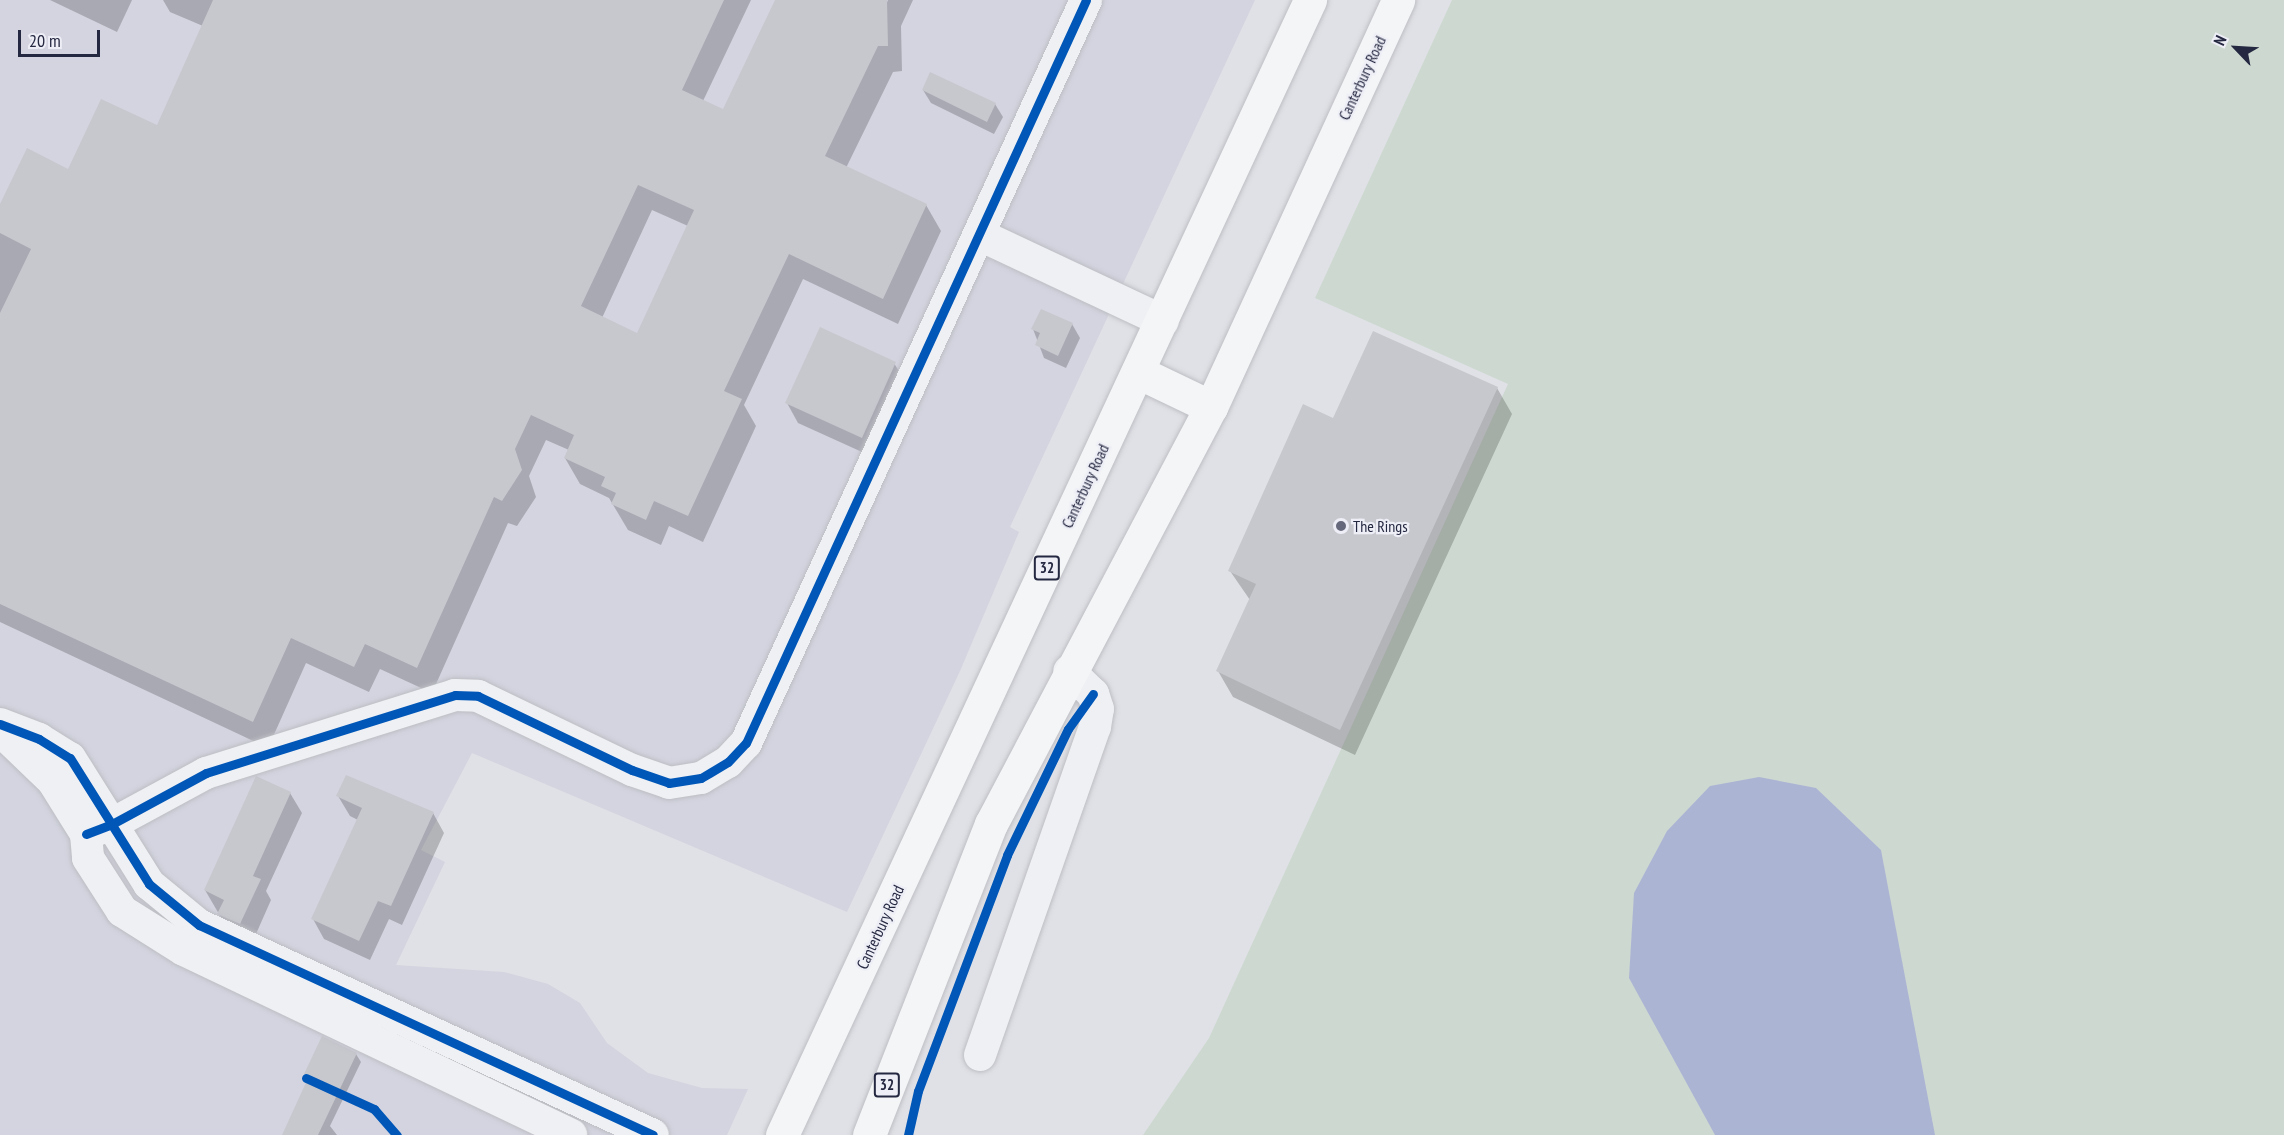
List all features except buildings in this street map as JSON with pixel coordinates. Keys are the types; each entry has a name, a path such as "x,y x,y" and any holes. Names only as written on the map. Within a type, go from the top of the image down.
{"main road":[{"name":"Canterbury Road","path":"783,1135 1163,321 1310,0"},
{"name":"Canterbury Road","path":"869,1135 991,824 1069,671 1211,407 1398,0"},
{"path":"1138,372 1211,407"}],"street":[{"path":"571,1135 184,950 122,911 88,858 99,829 206,773 455,694 478,696 632,770 669,783 686,783 715,772 746,743 1086,0"},
{"path":"980,235 1163,321"},
{"path":"980,1055 1095,727 1098,710 1093,694 1069,671"},
{"path":"0,724 39,739 70,758 99,829"},
{"path":"0,730 53,781 149,884 199,925 653,1135"}],"shaded area":[{"path":"0,0 1255,0 1010,527 1019,532 960,671 847,912 472,753 421,850 445,862 396,965 504,972 548,984 580,1003 607,1043 648,1073 702,1088 748,1089 727,1135 0,1135"},
{"path":"1452,0 2284,0 2284,1135 1143,1135 1209,1038 1508,384 1315,298"}],"water":[{"path":"1759,777 1816,788 1881,850 1935,1135 1715,1135 1629,978 1634,893 1667,831 1710,786"}],"cycle path":[{"path":"86,834 112,824 206,773 455,695 478,696 632,770 669,783 701,778 728,762 746,743 1086,0"},
{"path":"908,1135 918,1091 1007,855 1068,729 1093,694"},
{"path":"0,724 39,739 70,758 149,884 199,925 653,1135"},
{"path":"306,1078 374,1109 397,1135"}],"place":[{"name":"The Rings","path":"1341,526"}]}
